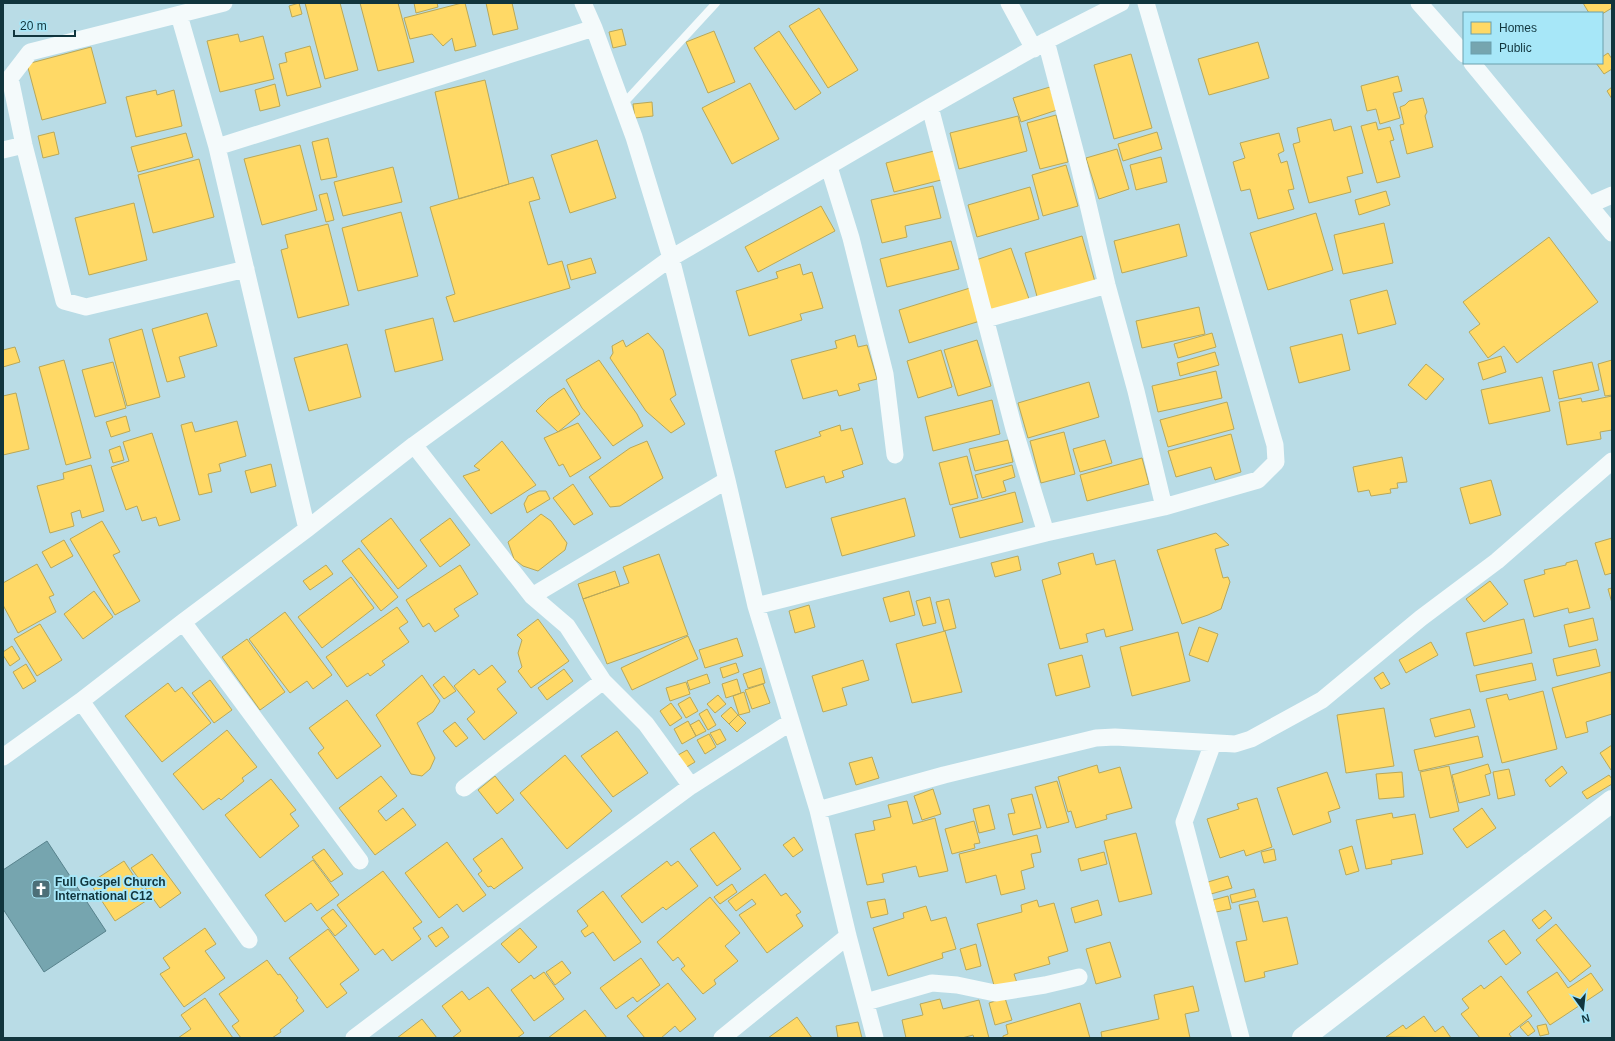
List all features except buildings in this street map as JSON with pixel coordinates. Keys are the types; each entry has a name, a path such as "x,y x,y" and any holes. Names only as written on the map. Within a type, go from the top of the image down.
{"street":[{"path":"224,3 30,52 10,78 24,145 64,301 86,307 246,269"},
{"path":"583,3 594,28 634,137 671,258 727,480 756,606 818,810 848,936 875,1038"},
{"path":"1009,3 1040,45 1079,166 1107,285 1136,392 1164,507"},
{"path":"3,757 81,701 183,622 307,530 414,445 671,258 930,107 1040,45 1121,3"},
{"path":"756,606 1046,533 1164,507 1258,480 1276,462 1276,445 1146,3"},
{"path":"1419,3 1463,53"},
{"path":"179,15 217,147 307,530"},
{"path":"217,147 594,28"},
{"path":"1473,64 1612,233"},
{"path":"930,107 1014,429 1046,533"},
{"path":"3,150 24,145"},
{"path":"829,167 851,238 885,374 895,455"},
{"path":"1589,205 1612,195"},
{"path":"986,319 1107,285"},
{"path":"414,445 532,596 567,626 603,681 646,724 691,786"},
{"path":"818,810 944,775 1096,738 1115,736 1235,744 1251,739 1322,700 1421,618 1497,562 1612,461"},
{"path":"532,596 727,480"},
{"path":"183,622 360,861"},
{"path":"464,788 603,681"},
{"path":"81,701 249,940"},
{"path":"354,1038 691,786 791,722"},
{"path":"1213,743 1184,822 1241,1038"},
{"path":"1315,1035 1612,801"},
{"path":"722,1038 848,936"},
{"path":"866,1002 932,983 957,985 995,993 1045,985 1079,977"}],"lane":[{"path":"622,105 716,3"}],"place":[{"name":"Full Gospel Church International C12","path":"41,889"}]}
